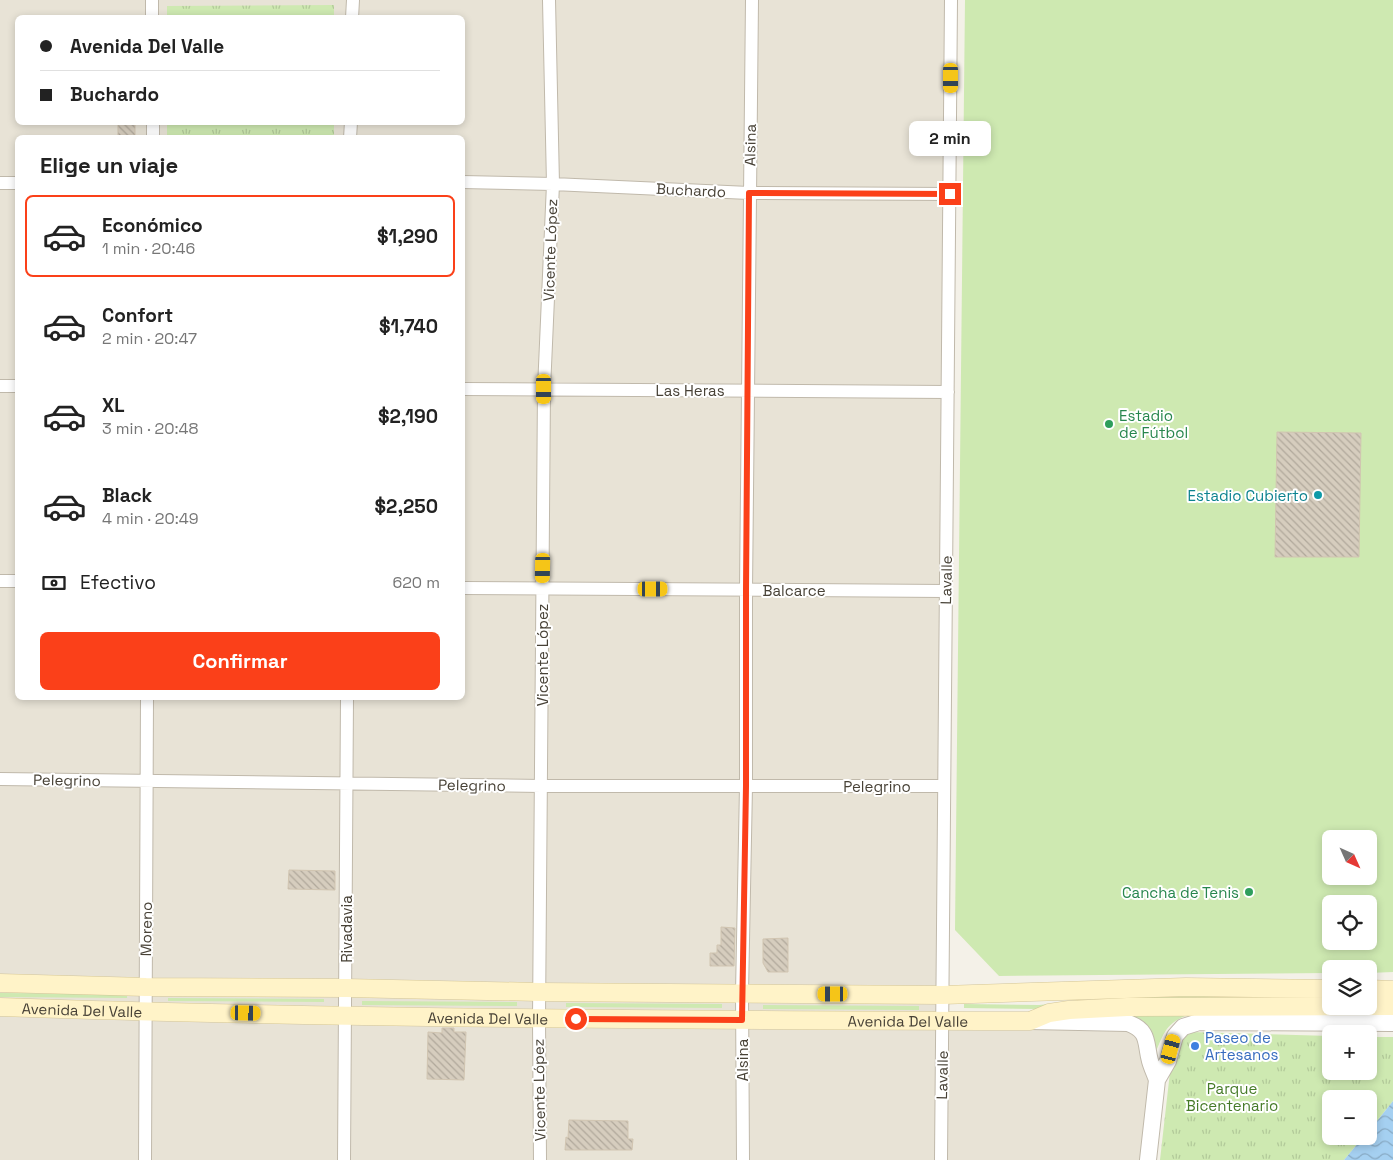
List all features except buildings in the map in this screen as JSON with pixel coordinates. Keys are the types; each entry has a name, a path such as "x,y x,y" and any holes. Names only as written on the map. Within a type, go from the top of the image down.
{"main road":[{"name":"Avenida Del Valle","path":"0,983 146,987 943,995 1186,987 1322,989"},
{"path":"1377,989 1393,990"},
{"name":"Avenida Del Valle","path":"0,1008 538,1018 1030,1021 1049,1013 1127,1007 1393,1006"}],"street":[{"path":"152,0 152,15"},
{"path":"352,15 353,0"},
{"name":"Vicente López","path":"540,1160 538,1018 544,389 553,184 549,0"},
{"name":"Alsina","path":"743,1160 742,993 746,786 749,193 752,0"},
{"name":"Lavalle","path":"940,1160 943,1021 943,786 951,0"},
{"name":"Buchardo","path":"465,182 749,193 950,194"},
{"path":"0,183 15,183"},
{"path":"0,386 15,386"},
{"name":"Las Heras","path":"465,389 948,392"},
{"path":"0,581 15,581"},
{"name":"Balcarce","path":"465,588 946,591"},
{"name":"Moreno","path":"146,1160 148,700"},
{"name":"Rivadavia","path":"344,1160 346,700"},
{"name":"Pelegrino","path":"0,779 541,786 943,786"},
{"path":"1030,1021 1128,1023 1135,1026 1145,1036 1150,1062 1157,1080"},
{"path":"1148,1160 1157,1080 1168,1061 1175,1036 1183,1027 1199,1022 1393,1023"}],"shaded area":[{"path":"0,0 951,0 943,1021 1135,1026 1150,1062 1148,1160 0,1160"}],"green space":[{"path":"965,0 1393,0 1393,972 1377,973 1377,960 1322,960 1322,973 999,976 955,930"},
{"path":"334,5 334,15 167,15 167,6"},
{"path":"167,125 334,125 334,135 167,135"},
{"path":"0,993 127,994 127,998 0,997"},
{"path":"1164,994 1322,996 1322,1000 1039,1009 964,1008 964,1004 1039,1005"},
{"path":"168,998 324,999 324,1002 168,1001"},
{"path":"362,1001 517,1002 517,1006 362,1005"},
{"path":"566,1003 722,1004 722,1008 566,1007"},
{"path":"763,1005 919,1006 919,1010 763,1009"},
{"path":"1100,1013 1322,1013 1322,1015 1377,1015 1377,1013 1393,1013 1393,1017 1185,1016 1168,1027 1154,1056 1150,1034 1144,1023 1133,1017"},
{"name":"Parque Bicentenario","path":"1190,1032 1322,1036 1322,1080 1377,1080 1377,1037 1393,1037 1393,1101 1377,1121 1377,1090 1322,1090 1322,1145 1356,1145 1344,1160 1160,1160 1170,1072 1177,1041"}],"water":[{"path":"1393,1101 1393,1160 1344,1160 1356,1145 1377,1145 1377,1121"}],"place":[{"name":"Estadio de Fútbol","path":"1109,424"},
{"name":"Estadio Cubierto","path":"1318,495"},
{"name":"Cancha de Tenis","path":"1249,892"},
{"name":"Paseo de Artesanos","path":"1195,1046"}],"route":[{"path":"576,1019 742,1020 746,786 749,193 950,194"}]}
